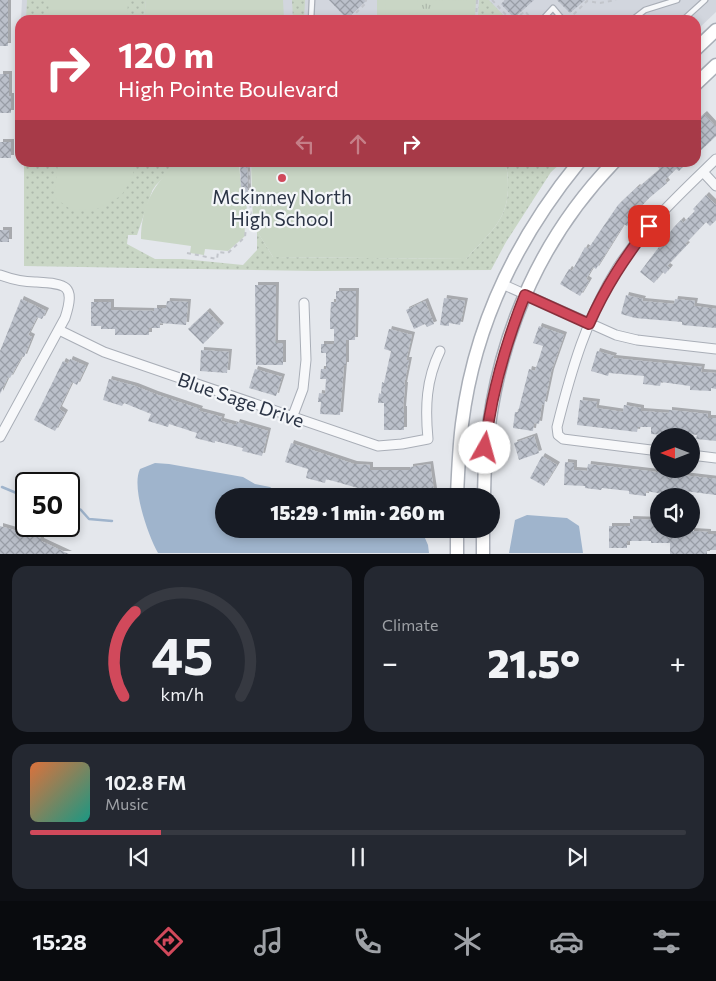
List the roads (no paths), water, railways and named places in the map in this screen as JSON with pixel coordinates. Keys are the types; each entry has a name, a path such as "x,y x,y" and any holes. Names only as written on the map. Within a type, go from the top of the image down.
{"main road":[{"path":"701,44 716,30"},
{"path":"701,79 716,65"},
{"path":"457,488 460,440 469,386 479,347 502,284 532,226 575,167"},
{"path":"484,488 485,448 494,390 502,358 525,295 542,260 566,221 589,190 610,167"},
{"path":"457,538 457,554"},
{"path":"483,538 483,554"}],"street":[{"path":"650,450 563,439 558,435 557,427 574,360 611,280 630,250 649,226 716,160"},
{"path":"703,172 716,186"},
{"path":"0,276 25,281 57,283 65,286 69,294 65,318 0,437"},
{"path":"502,284 616,335 632,339 716,349"},
{"path":"292,418 303,389 306,360 304,303"},
{"name":"Blue Sage Drive","path":"59,330 104,352 378,446 428,439 427,392 432,366 440,351"},
{"path":"700,456 716,458"}],"lane":[{"path":"311,15 312,0"},
{"path":"638,15 645,10 677,0"},
{"path":"689,15 705,0"},
{"path":"547,15 553,8 559,15"}],"water":[{"path":"155,463 169,464 243,477 255,484 271,488 215,488 215,538 425,538 429,553 158,553 150,535 139,499 138,477 140,469"},
{"path":"527,515 567,518 579,526 583,553 509,553 515,520"}],"waterway":[{"path":"2,487 15,492"},
{"path":"80,510 89,519 112,521"}],"place":[{"name":"Mckinney North High School","path":"282,178"}]}
